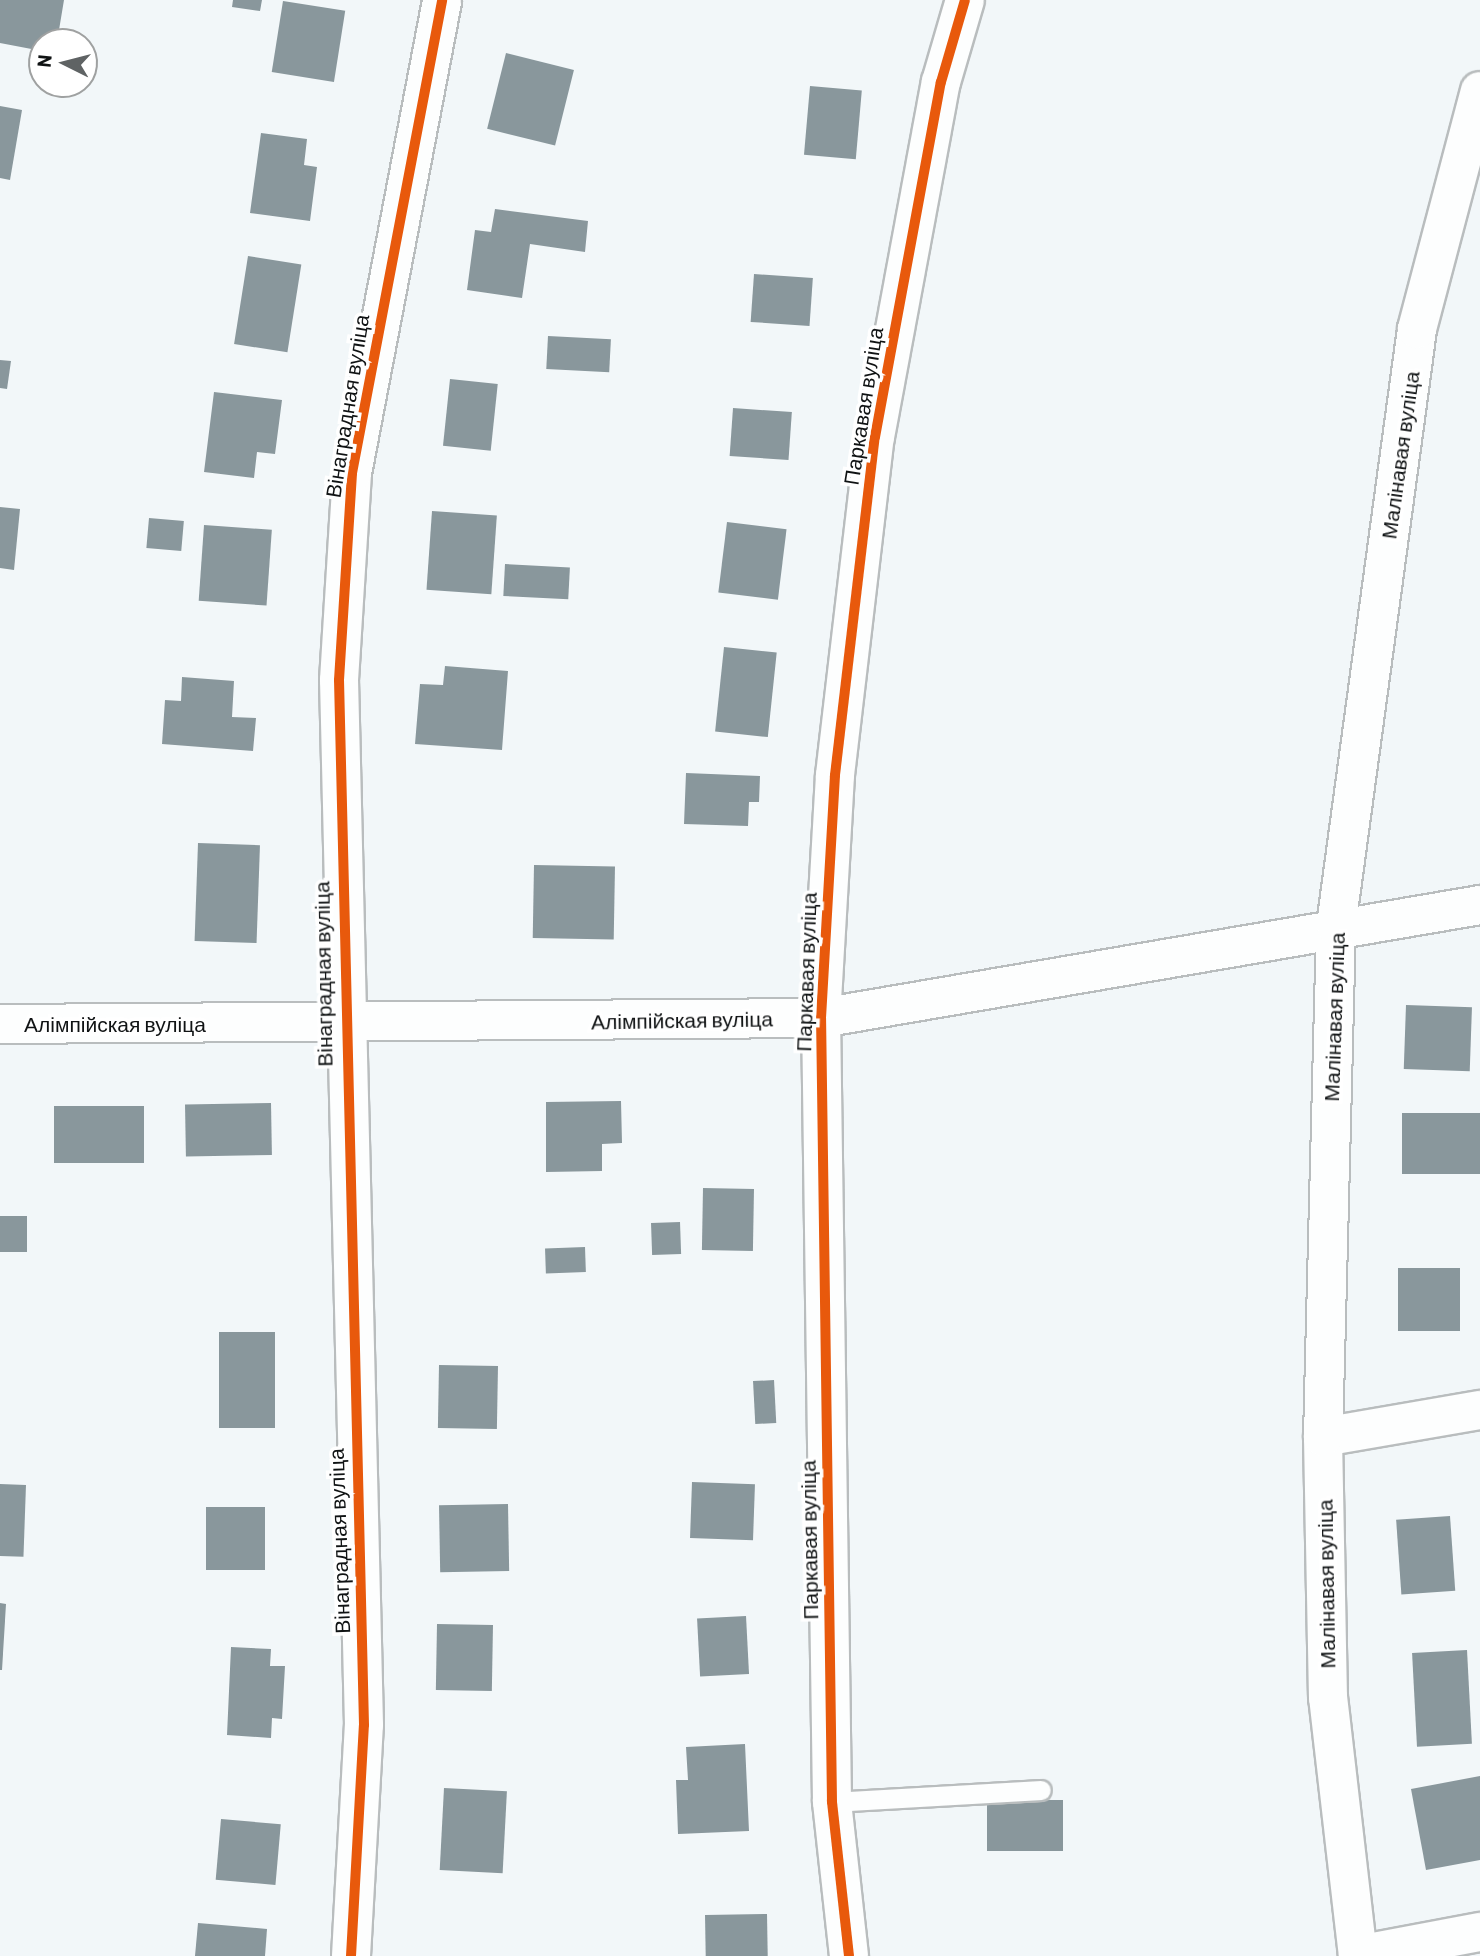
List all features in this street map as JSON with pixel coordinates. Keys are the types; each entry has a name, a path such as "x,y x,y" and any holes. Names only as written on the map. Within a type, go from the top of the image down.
{"street":[{"name":"Вінаградная вуліца","path":"351,1956 364,1725 343,1024 339,680 352,473 442,0"},
{"name":"Паркавая вуліца","path":"849,1956 832,1802 821,1018 835,775 875,437 941,82 965,0"},
{"name":"Малінавая вуліца","path":"1358,1956 1328,1698 1323,1437 1336,926 1417,329 1480,91"},
{"name":"Алімпійская вуліца","path":"0,1024 343,1024 821,1018 1336,926 1480,905"},
{"path":"1323,1437 1480,1410"},
{"path":"1358,1956 1480,1932"}],"lane":[{"path":"832,1802 1041,1790"}],"building":[{"path":"0,0 64,0 59,28 28,28 28,48 0,43"},
{"path":"233,0 262,0 260,11 232,7"},
{"path":"283,1 345,11 334,82 272,72"},
{"path":"506,53 574,70 555,146 487,129"},
{"path":"810,86 862,91 856,159 804,155"},
{"path":"0,106 22,110 10,180 0,178"},
{"path":"261,133 307,139 304,165 317,167 310,221 250,213"},
{"path":"495,209 588,221 585,252 530,244 522,298 467,290 475,230 491,232"},
{"path":"248,256 301,264 287,352 234,344"},
{"path":"754,274 813,278 810,326 751,322"},
{"path":"548,336 611,339 609,372 546,369"},
{"path":"0,360 11,361 7,389 0,388"},
{"path":"450,379 498,384 491,451 443,446"},
{"path":"214,392 282,400 275,454 257,452 254,478 204,472"},
{"path":"733,408 792,412 789,460 730,456"},
{"path":"0,507 20,509 14,570 0,568"},
{"path":"432,511 497,516 491,594 426,590"},
{"path":"149,518 184,521 181,551 146,548"},
{"path":"727,522 787,529 778,600 718,592"},
{"path":"204,525 272,530 267,606 199,601"},
{"path":"505,564 570,567 568,599 503,596"},
{"path":"724,647 777,653 768,737 715,732"},
{"path":"445,666 508,671 502,750 415,744 420,684 443,685"},
{"path":"182,677 234,681 232,717 256,718 253,751 162,744 165,700 181,701"},
{"path":"686,773 760,776 759,802 749,802 748,826 684,824"},
{"path":"198,843 260,845 257,943 195,941"},
{"path":"534,865 615,866 614,939 533,938"},
{"path":"1406,1005 1472,1007 1470,1071 1404,1069"},
{"path":"621,1101 622,1143 602,1144 602,1171 546,1172 546,1102"},
{"path":"271,1103 272,1155 186,1156 185,1105"},
{"path":"54,1106 144,1106 144,1163 54,1163"},
{"path":"1402,1113 1480,1113 1480,1174 1402,1174"},
{"path":"703,1188 754,1189 753,1251 702,1250"},
{"path":"0,1216 27,1216 27,1252 0,1252"},
{"path":"680,1222 681,1254 652,1255 651,1223"},
{"path":"585,1247 586,1272 546,1273 545,1248"},
{"path":"1398,1268 1460,1268 1460,1331 1398,1331"},
{"path":"219,1332 275,1332 275,1428 219,1428"},
{"path":"439,1365 498,1366 497,1429 438,1428"},
{"path":"774,1380 776,1423 755,1424 753,1381"},
{"path":"692,1482 755,1484 753,1540 690,1538"},
{"path":"0,1484 26,1485 23,1557 0,1556"},
{"path":"508,1504 509,1571 440,1572 439,1505"},
{"path":"206,1507 265,1507 265,1570 206,1570"},
{"path":"1450,1516 1455,1591 1401,1595 1396,1520"},
{"path":"0,1603 6,1604 2,1670 0,1670"},
{"path":"746,1616 749,1674 700,1676 697,1619"},
{"path":"437,1624 493,1625 492,1691 436,1690"},
{"path":"231,1647 271,1649 270,1666 285,1666 282,1719 272,1718 271,1738 227,1735"},
{"path":"1467,1650 1472,1744 1417,1747 1412,1653"},
{"path":"745,1744 749,1831 678,1834 676,1780 688,1780 686,1747"},
{"path":"1480,1776 1480,1860 1426,1870 1411,1789"},
{"path":"444,1788 507,1791 503,1873 440,1870"},
{"path":"987,1800 1063,1800 1063,1851 987,1851"},
{"path":"221,1819 281,1824 275,1885 216,1880"},
{"path":"767,1914 768,1956 706,1956 705,1915"},
{"path":"198,1923 267,1929 265,1956 195,1956"}],"cycle path":[{"path":"351,1956 364,1725 339,680 352,473 442,0"},
{"path":"849,1956 832,1802 821,1018 835,775 875,437 941,82 965,0"}]}
